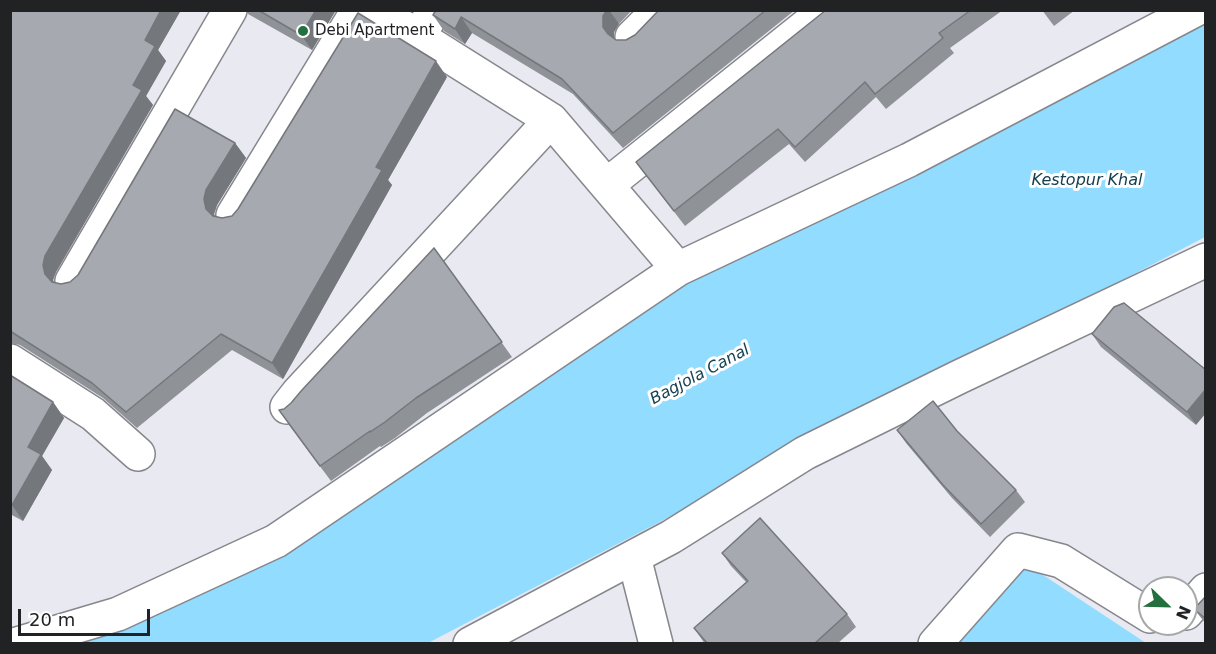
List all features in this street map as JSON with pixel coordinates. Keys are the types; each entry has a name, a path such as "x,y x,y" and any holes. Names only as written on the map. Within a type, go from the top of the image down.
{"street":[{"path":"72,281 230,10"},
{"path":"233,215 358,10"},
{"path":"376,10 551,120 678,268"},
{"path":"417,36 435,10"},
{"path":"632,37 659,10"},
{"path":"607,185 826,10"},
{"path":"17,644 118,614 276,541 678,268 909,160 1195,10"},
{"path":"287,407 551,120"},
{"path":"470,644 671,537 804,453 1206,260"},
{"path":"10,361 93,414 138,454"},
{"path":"934,644 1018,550 1061,561 1138,609"},
{"path":"634,557 656,644"}],"water":[{"name":"Kestopur Khal","path":"1205,11 1205,237 428,643 20,644 231,568 699,268"},
{"path":"1034,569 1146,643 925,644 1000,570"}],"building":[{"path":"10,10 161,10 145,40 155,46 133,85 142,90 45,256 43,265 45,274 52,282 61,284 70,282 78,275 175,109 235,143 206,190 204,199 206,209 213,216 222,218 232,216 238,209 358,13 436,61 376,167 382,170 272,363 221,334 126,412 92,383 10,331"},
{"path":"258,10 316,10 301,35"},
{"path":"436,10 607,10 603,16 603,27 616,40 626,40 635,35 659,10 766,10 613,133 562,79 461,17 455,29 433,15"},
{"path":"826,10 971,10 939,33 943,38 875,94 865,82 795,147 778,129 674,211 636,162"},
{"path":"434,248 502,342 416,398 320,466 279,410 291,403"},
{"path":"1124,303 1206,370 1206,389 1187,412 1092,334 1114,307"},
{"path":"10,375 53,402 28,447 41,454 12,505 10,504"},
{"path":"933,401 957,431 1016,490 981,524 943,485 897,430"},
{"path":"760,518 847,614 814,644 708,644 694,628 748,581 722,553"},
{"path":"1206,596 1206,619 1198,612 1198,605"}],"place":[{"name":"Debi Apartment","path":"303,31"}],"water label":[{"name":"Bagjola Canal","path":"700,375"}]}
